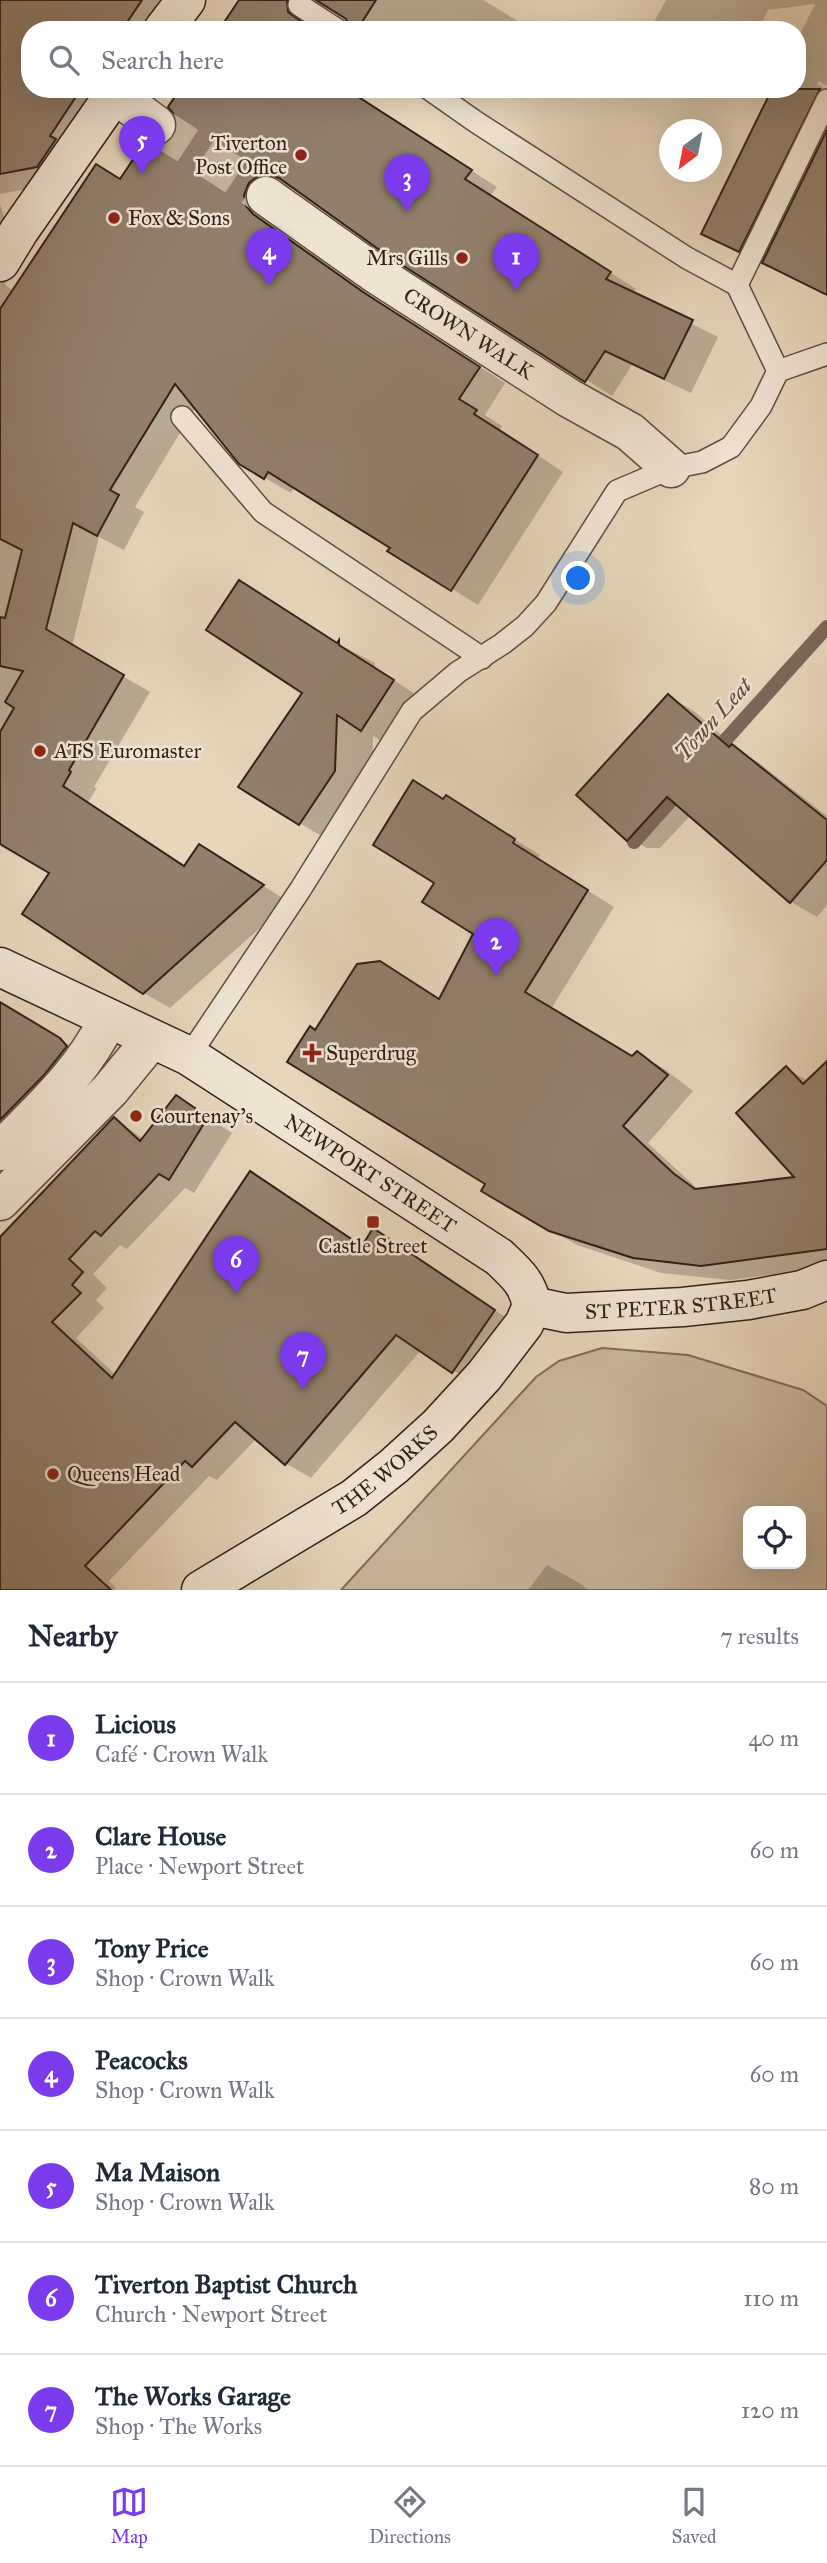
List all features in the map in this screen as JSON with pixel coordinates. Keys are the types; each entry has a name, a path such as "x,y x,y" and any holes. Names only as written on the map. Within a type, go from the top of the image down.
{"street":[{"path":"170,21 186,0"},
{"path":"0,262 112,98"},
{"path":"123,98 156,125"},
{"name":"CROWN WALK","path":"266,196 376,274 569,398 630,432 671,468"},
{"name":"NEWPORT STREET","path":"0,967 189,1056 499,1257 523,1279 530,1292 532,1306"},
{"path":"0,1151 79,1069 108,1019"},
{"path":"0,1201 110,1090 151,1040"},
{"name":"ST PETER STREET","path":"532,1306 566,1313 683,1307 748,1300 802,1290 827,1280"},
{"name":"THE WORKS","path":"201,1590 354,1498 394,1466 438,1426 484,1376 524,1324 532,1306"}],"lane":[{"path":"299,5 324,21"},
{"path":"442,98 687,258 737,285 778,371"},
{"path":"737,285 827,100"},
{"path":"189,1056 300,890 412,712 458,672 482,658 524,626 546,603 617,491 671,468 702,462 731,447 761,406 778,371 827,354"},
{"path":"182,417 263,512 444,630 482,658"}],"shaded area":[{"path":"602,1348 688,1355 803,1390 827,1406 827,1590 341,1590 536,1377 559,1361"}],"building":[{"path":"0,0 142,0 128,21 21,21 21,98 75,98 50,136 56,139 37,167 0,174"},
{"path":"239,0 287,0 288,12 300,21 225,21"},
{"path":"316,0 376,0 363,21 346,19"},
{"path":"806,89 820,89 739,252 701,234 768,98 806,98"},
{"path":"174,98 360,98 472,170 465,179 611,272 606,279 693,320 664,379 605,351 585,382 388,256 279,178 267,174 258,176 249,183 244,195 246,206 253,214 363,292 480,367 459,399 477,410 474,414 538,455 451,591 387,551 390,548 268,472 264,479 239,464 175,384 110,490 119,495 97,536 73,523 46,629 124,675 69,770 71,772 63,786 184,866 199,844 264,885 143,994 22,914 49,873 0,844 0,732 14,708 5,702 23,671 0,666 0,617 5,618 22,550 0,539 0,309 96,164 120,179 144,143 154,147 173,139 178,128 176,117 168,107"},
{"path":"827,130 827,295 762,263"},
{"path":"239,580 337,643 339,640 339,645 394,680 361,731 337,715 335,771 299,825 238,787 302,693 206,630"},
{"path":"668,694 729,747 732,744 827,820 827,860 790,903 667,797 627,841 576,795"},
{"path":"413,780 443,799 446,795 515,839 513,843 588,890 525,992 632,1056 637,1051 668,1075 623,1126 673,1173 695,1189 794,1177 736,1113 786,1066 803,1084 827,1061 827,1249 701,1266 633,1258 549,1231 481,1191 485,1184 287,1062 310,1026 315,1030 357,964 380,961 439,999 473,934 422,902 434,883 373,845"},
{"path":"0,1002 60,1038 67,1046 44,1075 0,1120"},
{"path":"176,1095 208,1117 169,1180 159,1174 101,1236 95,1231 69,1259 83,1272 72,1285 81,1293 52,1322 112,1378 250,1171 362,1246 373,1228 495,1310 452,1373 396,1335 285,1465 235,1422 192,1467 185,1461 85,1566 111,1590 0,1590 0,1237 114,1117 140,1141"}],"waterway":[{"name":"Town Leat","path":"712,755 827,627"},
{"name":"Town Leat","path":"634,842 682,788"}],"tunnel":[{"path":"156,125 266,196"}],"place":[{"name":"Tiverton Post Office","path":"301,155"},
{"name":"Ma Maison","path":"142,174"},
{"name":"Tony Price","path":"407,212"},
{"name":"Fox & Sons","path":"114,218"},
{"name":"Mrs Gills","path":"462,258"},
{"name":"Peacocks","path":"269,286"},
{"name":"Licious","path":"516,291"},
{"name":"ATS Euromaster","path":"40,751"},
{"name":"Clare House","path":"496,976"},
{"name":"Superdrug","path":"312,1053"},
{"name":"Courtenay's","path":"136,1116"},
{"name":"Castle Street","path":"373,1222"},
{"name":"Tiverton Baptist Church","path":"236,1294"},
{"name":"The Works Garage","path":"303,1390"},
{"name":"Queens Head","path":"53,1474"}]}
